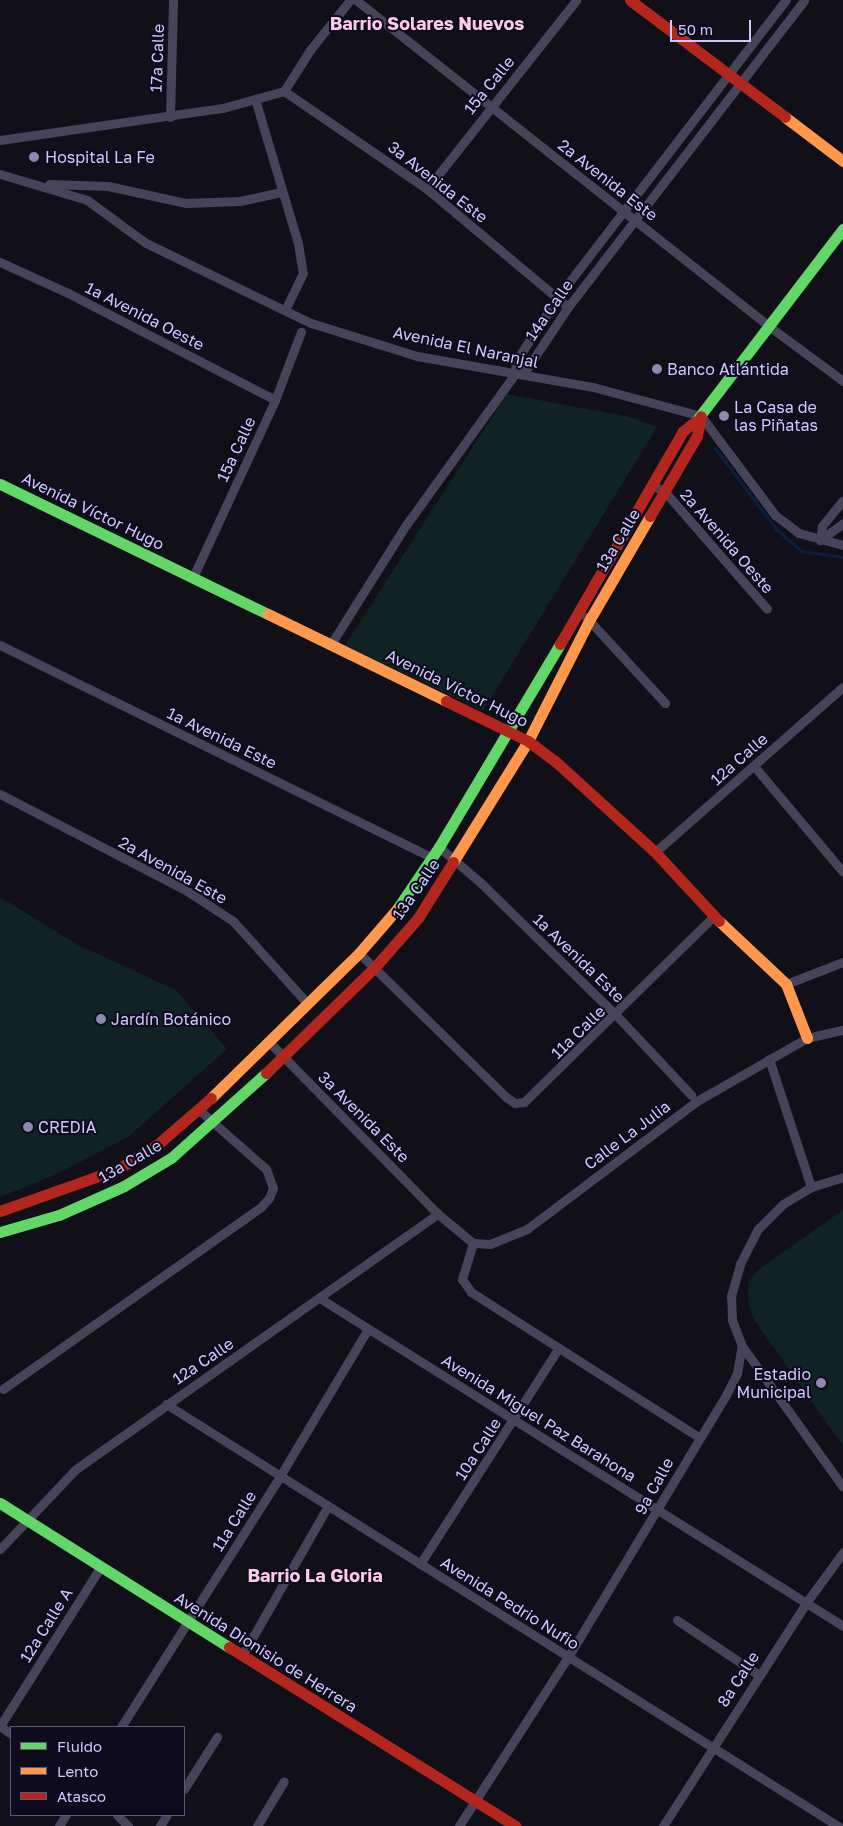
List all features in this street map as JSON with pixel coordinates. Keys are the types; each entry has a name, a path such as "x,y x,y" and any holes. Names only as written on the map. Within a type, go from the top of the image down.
{"street":[{"name":"17a Calle","path":"170,116 173,0"},
{"path":"0,140 170,116 256,98 284,90 310,50 350,0"},
{"name":"2a Avenida Este","path":"356,0 770,327 843,380"},
{"name":"15a Calle","path":"426,189 576,0"},
{"path":"630,0 741,82 843,161"},
{"path":"515,374 516,362 558,298 786,0"},
{"name":"14a Calle","path":"331,644 406,525 515,374 528,367 568,306 804,0"},
{"name":"3a Avenida Este","path":"284,90 426,189 568,306"},
{"path":"256,98 281,192 298,243 303,273 285,310"},
{"name":"Avenida El Naranjal","path":"0,174 41,184 87,200 146,243 232,282 311,323 417,356 594,386 701,416"},
{"path":"41,184 108,186 186,203 240,201 281,192"},
{"name":"13a Calle","path":"0,1211 118,1170 158,1144 199,1110 359,953 397,909 439,847 509,732 683,431 701,416 843,229"},
{"name":"1a Avenida Oeste","path":"0,262 275,400"},
{"name":"15a Calle","path":"193,576 275,400 301,332"},
{"path":"701,416 775,515 799,533 843,545"},
{"name":"13a Calle","path":"0,1232 59,1215 124,1186 171,1158 213,1124 284,1057 375,967 418,918 456,860 528,741 590,619 697,436 701,416"},
{"name":"Avenida Víctor Hugo","path":"0,484 193,576 528,741 555,761 655,852 714,916 786,984 807,1038"},
{"path":"652,485 665,492"},
{"name":"2a Avenida Oeste","path":"665,492 767,609"},
{"path":"820,540 822,526 843,500"},
{"path":"820,540 843,523"},
{"path":"577,612 590,619 666,703"},
{"name":"1a Avenida Este","path":"0,645 432,858"},
{"name":"12a Calle","path":"655,852 843,687"},
{"path":"754,766 843,872"},
{"name":"2a Avenida Este","path":"0,794 187,891 232,921 307,1002"},
{"name":"1a Avenida Este","path":"439,847 456,860 616,1015 691,1095"},
{"name":"11a Calle","path":"375,967 506,1097 515,1103 524,1102 616,1015 714,916"},
{"path":"359,953 375,967"},
{"path":"786,984 843,962"},
{"name":"Calle La Julia","path":"473,1243 490,1244 527,1229 697,1100 807,1038 843,1030"},
{"name":"3a Avenida Este","path":"268,1042 438,1214"},
{"path":"769,1059 811,1187"},
{"path":"3,1389 261,1207 272,1188 266,1169 199,1110"},
{"path":"843,1177 811,1187 783,1204 758,1229 740,1264 731,1296 732,1320 742,1346 843,1487"},
{"path":"52,1194 59,1215"},
{"path":"438,1214 473,1243 462,1279 471,1292 699,1437"},
{"name":"12a Calle","path":"0,1550 26,1519 76,1469 166,1404 321,1299 438,1214"},
{"name":"Avenida Miguel Paz Barahona","path":"321,1299 843,1626"},
{"name":"11a Calle","path":"122,1726 280,1476 368,1329"},
{"name":"9a Calle","path":"459,1826 568,1657 658,1510 737,1374 742,1346"},
{"name":"10a Calle","path":"420,1564 514,1421 558,1349"},
{"name":"Avenida Pedrio Nufio","path":"166,1404 838,1826"},
{"name":"Avenida Dionisio de Herrera","path":"0,1503 516,1826"},
{"path":"242,1656 328,1506"},
{"name":"8a Calle","path":"663,1826 806,1603 843,1552"},
{"name":"12a Calle A","path":"0,1726 100,1566"},
{"path":"677,1620 759,1675"},
{"path":"185,1787 217,1736"},
{"path":"257,1826 284,1782"},
{"path":"118,1816 128,1826"}],"green space":[{"path":"507,394 630,417 657,427 483,711 345,645"},
{"name":"Jardín Botánico","path":"0,897 78,945 176,990 227,1049 128,1137 57,1174 0,1197"},
{"name":"Estadio Municipal","path":"843,1210 843,1446 755,1321 749,1306 748,1290 749,1281 758,1270"}],"waterway":[{"path":"715,448 776,529 801,551 843,557"}],"traffic: fast":[{"path":"696,421 843,229"},
{"path":"0,484 268,614"},
{"path":"397,909 439,847 560,644"},
{"path":"0,1232 59,1215 124,1186 171,1158 266,1073"},
{"path":"0,1503 229,1647"}],"traffic: slow":[{"path":"785,117 843,161"},
{"path":"453,862 528,741 590,619 650,516"},
{"path":"268,614 446,701"},
{"path":"211,1098 359,953 397,909"},
{"path":"719,921 786,984 807,1038"}],"traffic: jam":[{"path":"630,0 785,117"},
{"path":"650,516 697,436 701,416"},
{"path":"560,644 683,431 696,421"},
{"path":"446,701 528,741 555,761 655,852 719,921"},
{"path":"266,1073 375,967 418,918 453,862"},
{"path":"0,1211 118,1169 158,1144 211,1098"},
{"path":"229,1647 516,1826"}],"place":[{"name":"Hospital La Fe","path":"34,157"},
{"name":"Banco Atlántida","path":"657,369"},
{"name":"La Casa de las Piñatas","path":"724,416"},
{"name":"Jardín Botánico","path":"101,1019"},
{"name":"CREDIA","path":"28,1127"},
{"name":"Estadio Municipal","path":"821,1383"}],"district":[{"name":"Barrio Solares Nuevos","path":"427,23"},
{"name":"Barrio La Gloria","path":"315,1575"}]}
